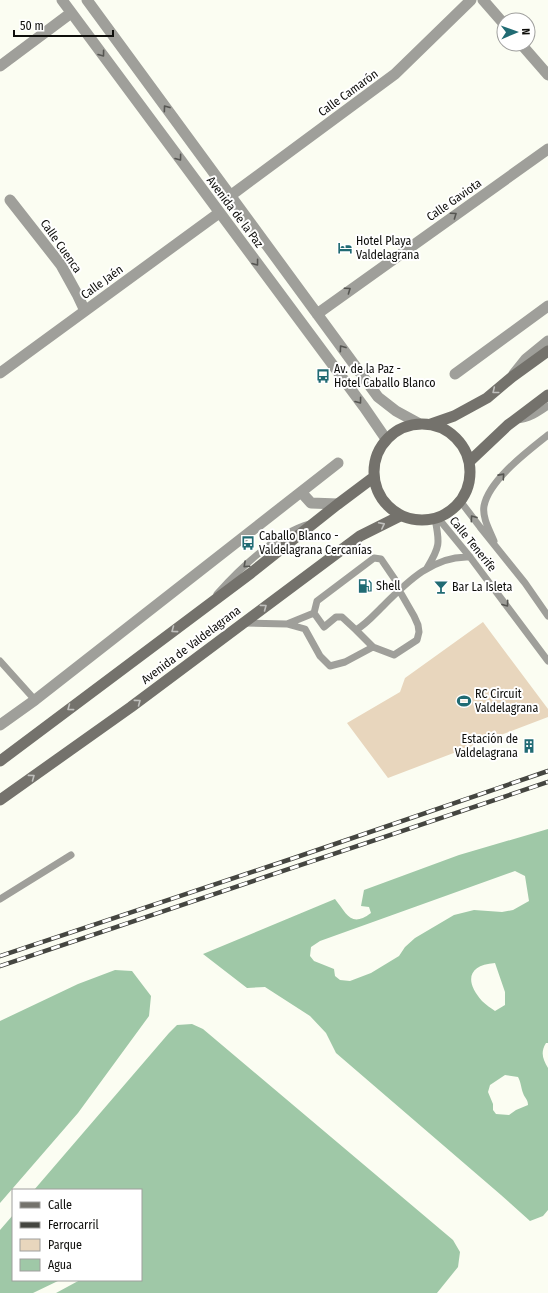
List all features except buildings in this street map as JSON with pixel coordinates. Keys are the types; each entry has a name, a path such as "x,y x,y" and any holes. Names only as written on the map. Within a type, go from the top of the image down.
{"main road":[{"path":"431,424 454,416 487,398 512,377 548,351"},
{"path":"470,461 514,420 548,395"},
{"path":"418,423 431,424 444,428 455,436 464,447 470,461 471,475 469,485 461,502 451,512 437,519 423,521 411,520 400,516 387,506 378,493 374,477 374,465 378,453 386,439 406,426 418,423"},
{"name":"Avenida de Valdelagrana","path":"0,761 251,573 374,477"},
{"name":"Avenida de Valdelagrana","path":"0,800 131,707 360,536 400,516"}],"street":[{"name":"Avenida de la Paz","path":"62,0 364,407 386,439"},
{"name":"Avenida de la Paz","path":"88,0 378,397 396,411 418,423"},
{"name":"Calle Camarón","path":"230,196 395,74 471,0"},
{"path":"483,0 496,15"},
{"path":"0,66 71,13"},
{"path":"528,52 548,75"},
{"name":"Calle Gaviota","path":"317,314 548,149"},
{"name":"Calle Cuenca","path":"10,200 61,264 85,311"},
{"name":"Calle Jaén","path":"0,373 219,213"},
{"path":"455,374 548,306"},
{"path":"512,377 526,359 548,341"},
{"path":"0,725 35,700 338,463"},
{"path":"301,492 311,503 338,504"}],"lane":[{"path":"514,420 534,416 548,406"},
{"path":"498,549 485,520 484,506 493,486 506,471 548,436"},
{"name":"Calle Tenerife","path":"461,502 525,583 548,616"},
{"path":"356,630 363,626 400,590 426,568 435,556 439,540 437,519"},
{"name":"Calle Tenerife","path":"437,519 470,557 548,661"},
{"path":"426,568 451,558 461,556 470,557"},
{"path":"374,558 380,559 396,581 418,625 419,632 417,640 394,655 374,646 342,617 336,617 324,627 314,613 317,601 374,558"},
{"path":"287,624 314,613"},
{"path":"244,623 287,624 305,629 320,656 330,666 345,662 374,646"},
{"path":"0,661 35,700"},
{"path":"0,899 70,855"}],"green space":[{"name":"RC Circuit Valdelagrana","path":"483,622 548,709 548,717 388,778 347,723 400,692 405,678"}],"water":[{"path":"548,829 548,1043 546,1043 544,1047 543,1053 548,1068 548,1210 543,1216 530,1221 336,1053 326,1033 310,1016 265,987 247,988 203,954 335,899 346,914 354,919 359,919 371,913 369,907 361,906 364,890 459,855","holes":["515,871 525,876 529,901 513,910 502,912 474,910 454,915 415,938 405,947 399,956 371,973 350,981 340,980 335,976 334,969 314,961 310,956 311,947 320,941","495,963 505,992 505,1005 495,1011 482,1001 471,981 474,971 486,964","505,1075 518,1077 523,1093 528,1101 528,1105 509,1115 496,1114 493,1110 493,1104 488,1092 490,1085"]},
{"path":"115,970 132,971 151,996 149,1016 78,1113 0,1203 0,1021 78,984"},
{"path":"192,1024 203,1029 453,1240 460,1252 458,1267 437,1293 56,1293 78,1281 142,1281 142,1189 35,1189 177,1025"},
{"path":"12,1216 12,1281 58,1281 33,1293 0,1293 0,1230"}],"railway":[{"path":"0,956 548,771"},
{"path":"0,966 548,782"}],"place":[{"name":"Hotel Playa Valdelagrana","path":"345,248"},
{"name":"Av. de la Paz - Hotel Caballo Blanco","path":"323,376"},
{"name":"Caballo Blanco - Valdelagrana Cercanías","path":"248,543"},
{"name":"Shell","path":"365,586"},
{"name":"Bar La Isleta","path":"441,587"},
{"name":"RC Circuit Valdelagrana","path":"464,701"},
{"name":"Estación de Valdelagrana","path":"529,746"}]}
